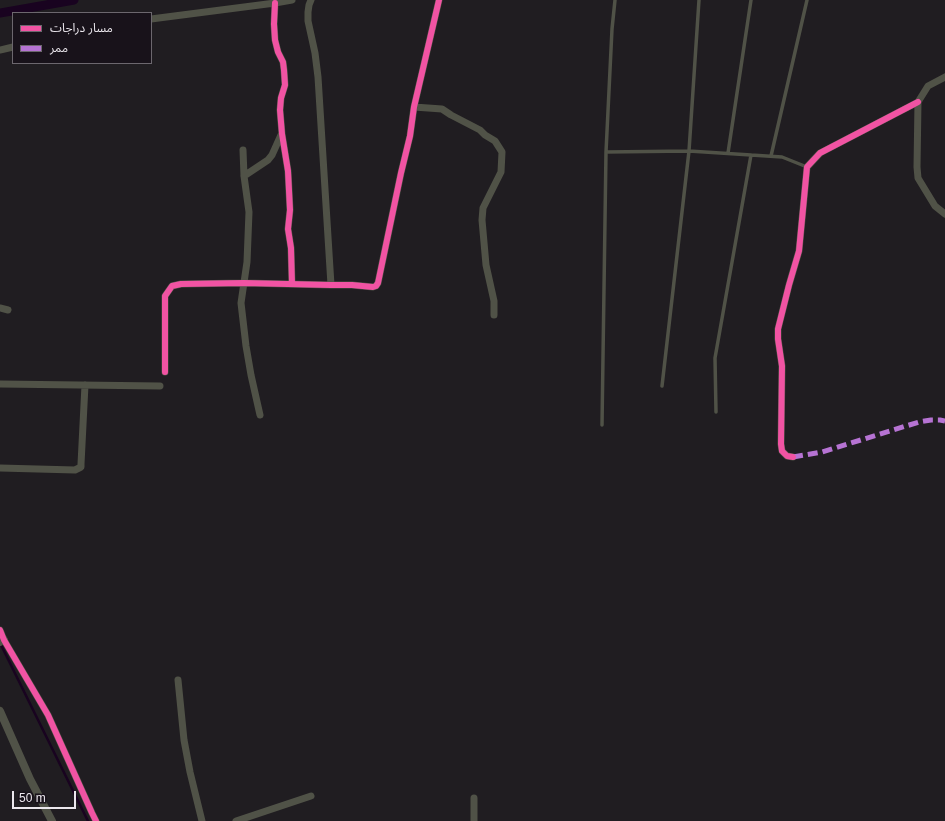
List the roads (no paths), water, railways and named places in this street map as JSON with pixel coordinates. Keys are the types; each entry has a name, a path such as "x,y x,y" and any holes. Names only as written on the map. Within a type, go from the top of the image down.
{"street":[{"path":"152,20 292,0"},
{"path":"311,0 308,17 318,77 331,285"},
{"path":"164,372 165,296 172,286 181,284 244,283 376,286 378,283 410,136 414,107 439,0"},
{"path":"275,3 275,40 278,52 283,62 285,85 280,98 280,110 288,171 290,210 288,229 291,248 292,284"},
{"path":"0,50 12,47"},
{"path":"793,457 787,456 782,451 781,444 782,366 778,329 799,251 807,168 820,153 918,102 928,86 945,77"},
{"path":"918,102 918,178 935,206 945,214"},
{"path":"414,107 442,108 451,115 480,130 495,141 502,152 501,172 483,208 482,220 486,265 494,301 494,315"},
{"path":"244,176 268,160 282,134"},
{"path":"243,150 244,176 249,212 247,262 241,303 251,376 260,415"},
{"path":"0,308 8,310"},
{"path":"0,384 160,386"},
{"path":"0,468 75,470 81,467 85,385"},
{"path":"0,630 1,641 48,715 96,821"},
{"path":"178,680 184,740 202,821"},
{"path":"0,711 30,779 52,821"},
{"path":"236,821 311,796"},
{"path":"474,798 474,821"}],"lane":[{"path":"602,425 606,152 612,29 615,0"},
{"path":"662,386 690,151 700,0"},
{"path":"728,154 751,0"},
{"path":"771,156 807,0"},
{"path":"606,152 690,151 771,156 782,157 807,168"},
{"path":"716,412 715,358 751,155"}],"waterway":[{"path":"0,13 74,0"},
{"path":"0,643 88,821"}]}
